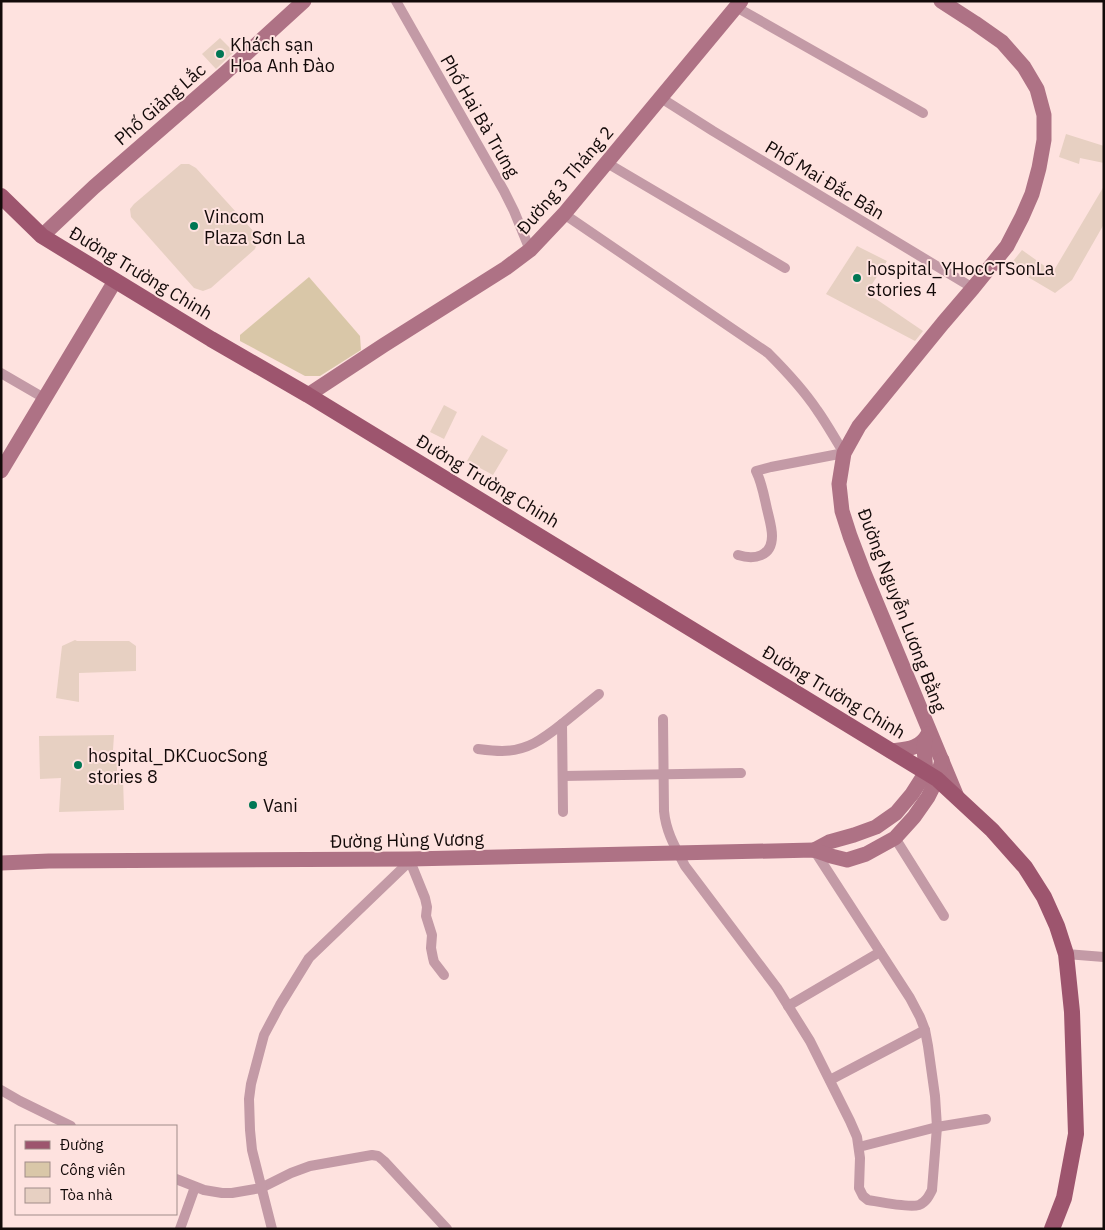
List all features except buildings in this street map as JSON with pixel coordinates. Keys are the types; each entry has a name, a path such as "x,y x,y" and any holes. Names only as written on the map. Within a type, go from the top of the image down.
{"main road":[{"name":"Đường Trường Chinh","path":"1,196 42,236 211,339 308,395 932,776 992,830 1025,867 1044,898 1057,926 1066,954 1072,1012 1076,1134 1064,1198 1052,1229"}],"street":[{"name":"Phố Hai Bà Trưng","path":"396,1 504,191 530,250"},
{"name":"Đường Nguyễn Lương Bằng","path":"941,1 975,22 1002,42 1024,67 1037,89 1044,115 1044,140 1039,168 1032,194 1007,246 859,426 844,453 839,484 842,511 850,536 927,735 942,760 957,797"},
{"name":"Phố Giảng Lắc","path":"42,236 94,187 224,74 299,3"},
{"name":"Đường 3 Tháng 2","path":"308,395 506,268 530,250 564,214 738,4"},
{"path":"738,4 923,113"},
{"name":"Phố Mai Đắc Bân","path":"661,98 973,288"},
{"path":"607,163 785,268"},
{"path":"564,214 768,353 786,370 807,396 844,453 756,471 771,528 771,544 759,557 752,558 738,555"},
{"path":"1,471 5,454 44,398 115,281"},
{"path":"1,373 44,398"},
{"path":"478,749 502,752 519,750 530,746 548,735 599,694"},
{"path":"663,719 665,823 668,834 678,853 685,866 765,971 810,1041 857,1137 860,1158 859,1188 862,1196 868,1200 910,1206 919,1205 928,1198 932,1190 936,1127 934,1081 925,1030 916,1008 814,850"},
{"path":"562,724 563,812"},
{"path":"891,751 919,745 927,735"},
{"path":"927,735 924,748 932,776"},
{"path":"932,776 942,760"},
{"path":"563,776 741,773"},
{"name":"Đường Hùng Vương","path":"1,863 48,861 410,860 814,850 847,860 866,854 895,838 914,817 932,776"},
{"name":"Đường Hùng Vương","path":"814,850 829,842 876,827 896,812 932,776"},
{"path":"895,838 944,916"},
{"path":"272,1229 252,1150 249,1099 251,1084 264,1035 309,958 410,860 425,898 426,916 432,935 434,962 444,975"},
{"path":"788,1006 880,952"},
{"path":"1066,954 1104,957"},
{"path":"830,1080 925,1030"},
{"path":"1,1090 69,1125"},
{"path":"859,1147 936,1127 986,1119"},
{"path":"178,1180 212,1192 232,1193 262,1188 291,1173 310,1166 372,1155 378,1156 447,1229"},
{"path":"180,1229 194,1187"}],"green space":[{"path":"309,277 360,336 361,350 320,376 305,376 240,341 240,335"}],"place":[{"name":"Khách sạn Hoa Anh Đào","path":"220,54"},
{"name":"Vincom Plaza Sơn La","path":"194,226"},
{"name":"hospital_YHocCTSonLa stories 4","path":"857,278"},
{"name":"hospital_DKCuocSong stories 8","path":"78,765"},
{"name":"Vani","path":"253,805"}]}
